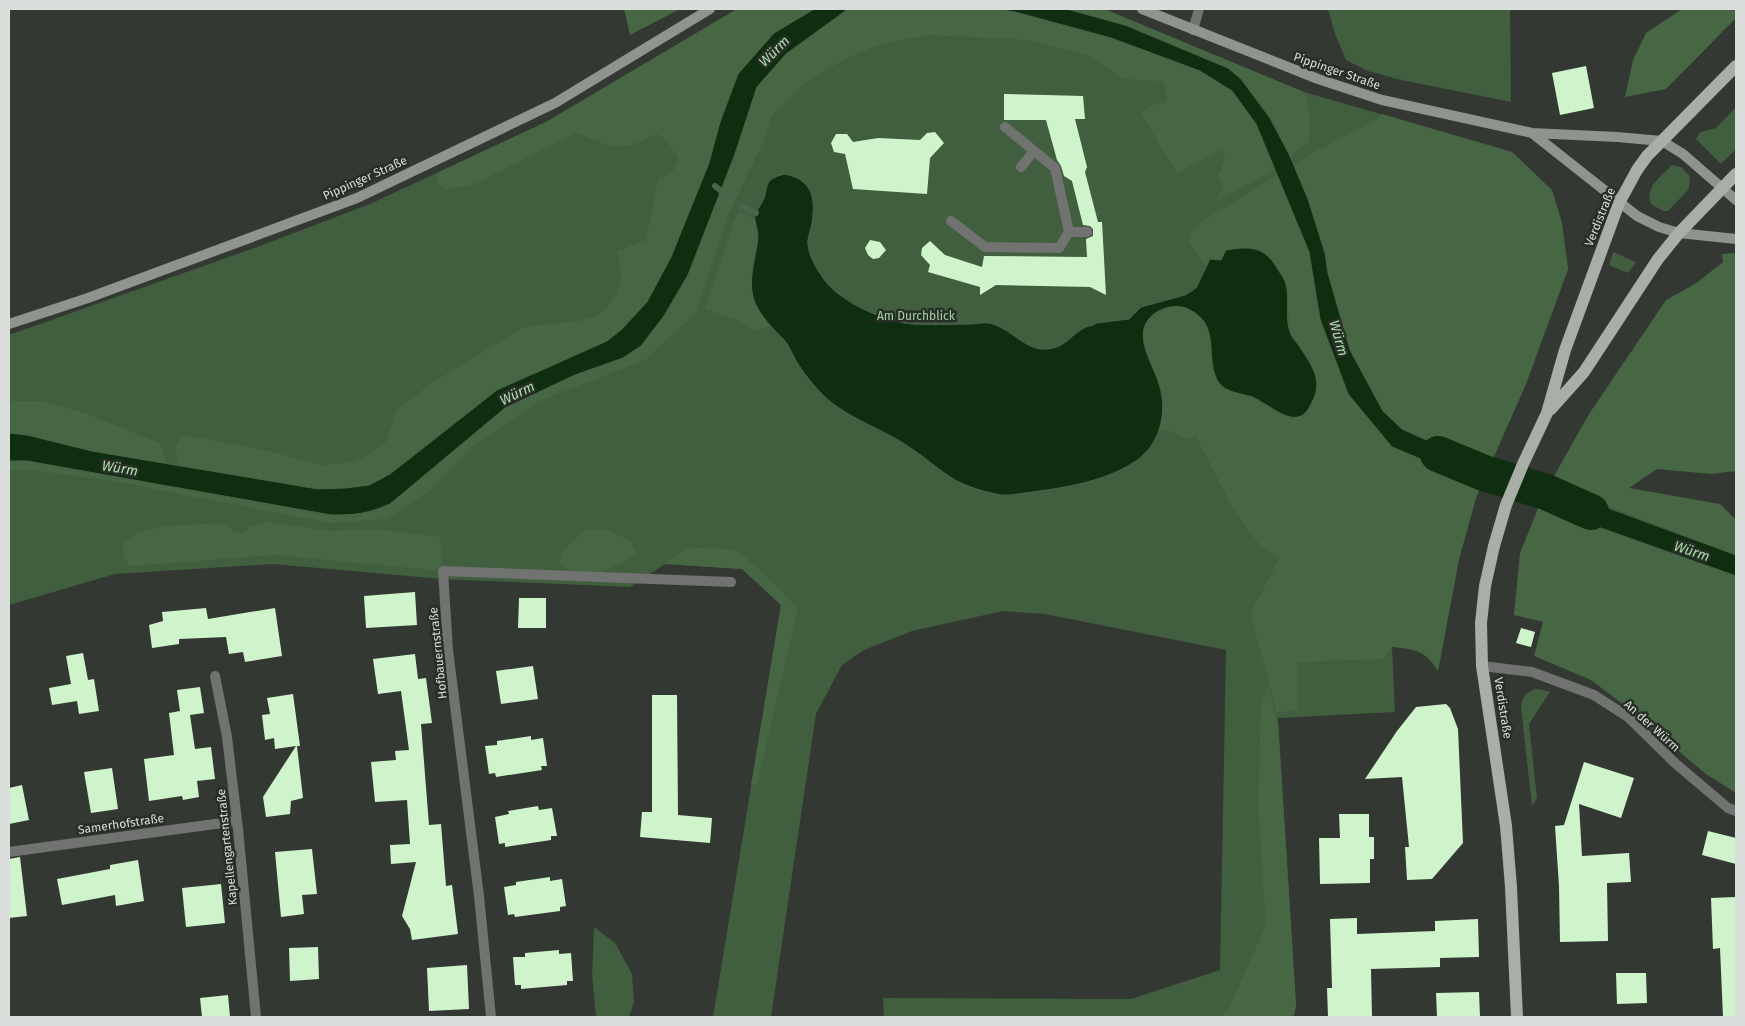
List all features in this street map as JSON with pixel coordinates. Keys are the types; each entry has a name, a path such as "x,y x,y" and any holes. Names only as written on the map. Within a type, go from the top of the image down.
{"main road":[{"name":"Pippinger Straße","path":"9,324 88,298 357,198 555,103 710,9"},
{"name":"Pippinger Straße","path":"1142,9 1318,79 1382,100 1532,133 1662,141 1683,154 1736,200"},
{"name":"Verdistraße","path":"1517,1017 1506,826 1482,666 1481,623 1485,586 1494,546 1506,505 1547,413 1565,350 1619,203 1637,170 1662,141 1736,66"},
{"name":"Pippinger Straße","path":"1532,133 1637,216 1679,234 1736,238"},
{"name":"Verdistraße","path":"1547,413 1584,372 1658,260 1679,234 1736,174"}],"street":[{"path":"1193,30 1199,9"},
{"path":"951,220 975,235 985,248 1059,248 1069,232 1055,168 1005,127"},
{"path":"1021,167 1034,151"},
{"path":"1069,232 1087,232"},
{"name":"Hofbauernstraße","path":"491,1017 479,896 448,650 443,571 731,582"},
{"name":"An der Würm","path":"1482,666 1532,672 1594,695 1628,717 1676,764 1728,808 1736,811"},
{"name":"Kapellengartenstraße","path":"215,676 227,737 256,1017"},
{"name":"Samerhofstraße","path":"9,852 237,821"}],"green space":[{"name":"Am Durchblick","path":"737,9 1104,9 1304,92 1512,152 1552,190 1562,223 1568,269 1526,384 1475,500 1459,559 1438,671 1429,659 1419,652 1392,647 1395,712 1278,718 1296,1005 1294,1015 1288,1017 884,1017 883,998 1131,999 1220,970 1226,650 1045,614 1003,611 912,631 864,650 842,665 816,714 771,1017 713,1017 781,605 742,569 665,564 630,587 442,579 273,564 115,574 9,605 9,335 257,247 370,204 546,122"},
{"path":"1328,9 1510,9 1511,102 1401,80 1368,71 1346,60 1335,34"},
{"path":"1736,107 1736,149 1721,164 1696,139 1700,132 1716,128"},
{"path":"1672,165 1681,167 1690,176 1689,189 1668,211 1663,211 1651,204 1650,192 1655,183"},
{"path":"1613,252 1636,262 1628,273 1609,265"},
{"path":"1535,689 1550,692 1529,724 1537,798 1532,806 1521,707 1525,696"},
{"path":"594,927 615,943 632,974 634,1002 629,1017 596,1017 592,975"}],"shaded area":[{"path":"624,9 680,9 630,35"},
{"path":"737,9 814,9 774,33 720,122 709,163 671,257 647,302 622,329 607,341 497,390 390,474 369,485 318,489 179,465 175,447 183,435 265,450 322,465 355,462 386,442 397,410 430,384 524,327 580,321 596,316 608,306 618,293 621,277 618,251 645,240 658,179 673,171 679,158 665,139 657,134 633,145 610,146 576,133 477,183 448,190 439,183 437,173 546,122"},
{"path":"848,9 998,9 1111,38 1200,71 1232,91 1256,124 1275,170 1216,201 1223,186 1217,177 1225,160 1223,149 1177,173 1141,113 1149,106 1167,102 1164,82 1140,81 1121,77 1087,55 1026,40 929,35 880,44 845,59 802,85 772,116 765,139 728,215 695,314 645,360 537,402 474,446 429,491 386,519 329,523 108,480 27,470 9,470 9,461 27,461 331,515 361,513 390,504 505,408 575,375 623,358 688,275 735,154 757,87 786,54"},
{"path":"1067,9 1104,9 1304,92 1310,117 1309,142 1290,156 1270,118 1241,79 1125,25"},
{"path":"1682,9 1736,9 1736,18 1666,89 1625,97 1633,60 1646,33"},
{"path":"1382,114 1512,152 1552,190 1562,223 1568,269 1526,384 1492,460 1486,467 1402,429 1383,411 1350,350 1328,273 1325,253 1308,199 1294,166 1314,152 1376,120"},
{"path":"1277,175 1309,252 1320,319 1392,447 1480,484 1459,559 1438,671 1429,659 1419,652 1392,647 1384,659 1297,662 1298,711 1276,712 1250,614 1279,559 1257,542 1233,509 1196,436 1187,440 1170,431 1160,429 1162,412 1159,383 1146,351 1143,338 1146,323 1155,313 1174,306 1182,306 1196,313 1205,323 1210,336 1214,368 1228,390 1252,397 1284,415 1313,367 1290,332 1286,283 1272,259 1261,250 1221,260 1210,259 1206,267 1189,242 1191,231 1203,221"},
{"path":"739,211 755,219 757,225 758,236 752,267 754,301 770,326 754,331 742,322 705,309 734,220"},
{"path":"1733,253 1736,255 1736,471 1711,474 1657,469 1629,488 1720,504 1736,520 1736,555 1549,485 1589,414 1666,300 1695,284 1723,262 1722,254"},
{"path":"9,401 44,401 87,414 160,443 166,463 92,451 27,435 9,433"},
{"path":"1539,506 1736,576 1736,793 1706,774 1591,680 1534,656 1543,622 1514,615 1520,553"},
{"path":"268,522 331,531 375,529 440,537 443,571 274,555 131,566 125,560 122,551 124,543 133,535 163,526 225,523 234,532 244,533 250,526"},
{"path":"586,530 608,530 631,541 637,555 602,572 567,570 559,564 562,551"},
{"path":"688,547 737,550 778,587 798,609 757,784 751,785 781,605 742,569 665,564"},
{"path":"1268,685 1278,724 1296,1005 1294,1015 1288,1017 1219,1017 1228,1011 1266,924 1258,808 1261,706"}],"water":[{"path":"814,9 848,9 786,54 757,87 735,154 688,275 664,316 641,346 623,358 575,375 505,408 390,504 361,513 331,515 27,461 9,461 9,433 27,435 92,451 318,489 369,485 390,474 497,390 607,341 622,329 647,302 671,257 709,163 720,122 738,74 774,33"},
{"path":"998,9 1067,9 1125,25 1228,68 1241,79 1270,118 1290,156 1308,199 1325,253 1328,273 1350,350 1383,411 1402,429 1486,467 1480,484 1392,447 1348,394 1320,319 1309,252 1256,124 1232,91 1200,71 1111,38"},
{"path":"785,174 801,181 810,191 813,214 808,242 809,250 817,269 826,282 843,297 866,310 890,320 913,324 989,323 997,325 1025,343 1039,349 1059,346 1087,326 1129,319 1141,307 1185,295 1196,288 1210,259 1221,260 1226,250 1256,249 1267,255 1285,282 1291,335 1314,371 1317,386 1316,394 1304,414 1292,417 1279,413 1252,397 1226,389 1219,383 1215,374 1212,364 1209,333 1205,324 1199,316 1184,307 1166,308 1154,314 1147,321 1144,329 1143,338 1145,346 1158,381 1162,401 1161,423 1154,442 1148,451 1140,458 1114,473 1085,483 1013,495 988,492 968,486 950,477 895,438 849,415 828,400 806,376 785,341 758,310 753,297 751,282 758,238 755,215 764,199 769,182 777,176"},
{"path":"1548,486 1736,555 1736,576 1539,506"}],"building":[{"path":"1586,66 1594,108 1560,115 1552,73"},
{"path":"1004,94 1083,96 1085,119 1075,119 1087,167 1085,172 1098,222 1102,222 1106,295 1090,287 996,285 980,295 980,287 928,272 930,265 921,255 922,248 930,241 945,255 982,267 984,256 1087,257 1086,239 1093,236 1093,229 1090,226 1083,225 1072,181 1064,176 1057,160 1046,120 1004,120"},
{"path":"935,132 944,143 930,158 927,194 853,189 845,154 834,152 831,143 836,134 847,134 853,142 878,138 920,140 927,133"},
{"path":"870,240 880,242 886,250 879,258 873,259 868,255 865,248"},
{"path":"415,592 417,625 366,628 364,596"},
{"path":"519,598 546,598 546,628 518,628"},
{"path":"206,608 208,619 275,608 282,656 245,662 243,652 229,654 226,637 179,639 179,644 152,648 149,625 163,621 162,612"},
{"path":"1521,628 1535,632 1531,647 1516,643"},
{"path":"83,653 88,680 94,679 99,711 79,714 77,701 52,705 49,688 71,684 66,656"},
{"path":"415,654 418,679 426,678 432,723 421,724 429,825 441,824 446,886 452,885 458,934 412,940 410,929 402,916 416,862 391,864 390,845 410,844 407,800 375,802 371,762 396,760 395,751 409,750 401,691 378,694 373,659"},
{"path":"533,666 538,699 501,704 496,671"},
{"path":"200,687 204,713 190,715 195,749 211,747 215,779 197,781 199,797 183,800 182,796 149,801 144,759 174,755 169,713 180,711 177,690"},
{"path":"293,694 300,746 297,746 303,798 291,801 290,814 266,817 263,797 296,746 275,749 274,738 265,740 262,715 270,714 267,698"},
{"path":"652,695 677,695 678,815 712,818 710,843 640,837 642,812 652,812"},
{"path":"1446,704 1450,708 1458,729 1463,843 1432,879 1407,880 1405,847 1409,847 1402,777 1365,779 1397,731 1416,707"},
{"path":"531,736 531,740 543,738 547,766 541,766 542,770 496,777 495,773 489,774 485,746 497,745 497,741"},
{"path":"1584,762 1634,778 1621,818 1579,804 1582,856 1629,853 1631,882 1607,883 1608,941 1560,942 1555,826 1564,825"},
{"path":"112,768 118,809 91,813 84,772"},
{"path":"22,785 29,820 9,824 9,788"},
{"path":"538,806 539,810 552,808 557,836 551,836 551,840 505,847 505,843 499,844 495,817 509,814 508,811"},
{"path":"1339,814 1369,814 1369,837 1374,837 1374,859 1370,859 1370,883 1320,884 1319,838 1340,838"},
{"path":"1708,831 1736,838 1736,864 1702,855"},
{"path":"312,849 317,894 302,895 304,914 281,917 275,852"},
{"path":"20,857 27,916 9,918 9,859"},
{"path":"138,860 144,901 116,906 115,895 62,905 57,879 110,869 110,865"},
{"path":"550,877 550,881 562,879 566,906 560,907 560,911 515,917 514,914 508,915 504,887 516,885 516,882"},
{"path":"221,884 225,923 186,927 182,888"},
{"path":"1736,897 1736,1017 1723,1017 1720,948 1713,949 1711,898"},
{"path":"1357,918 1357,934 1435,931 1435,921 1478,919 1479,957 1440,958 1440,967 1371,969 1372,1017 1328,1017 1327,988 1332,988 1330,919"},
{"path":"318,947 319,979 290,981 289,948"},
{"path":"559,950 559,954 571,953 573,981 567,981 567,985 521,989 521,985 515,985 513,957 525,957 525,953"},
{"path":"467,965 469,1009 429,1011 427,968"},
{"path":"1616,973 1646,973 1647,1003 1617,1004"},
{"path":"1479,992 1480,1017 1437,1017 1436,993"},
{"path":"228,995 230,1017 202,1017 200,998"}],"waterway":[{"path":"715,186 731,199"},
{"path":"742,206 756,213"},
{"name":"Würm","path":"1438,454 1484,473 1546,492 1591,512"}]}
